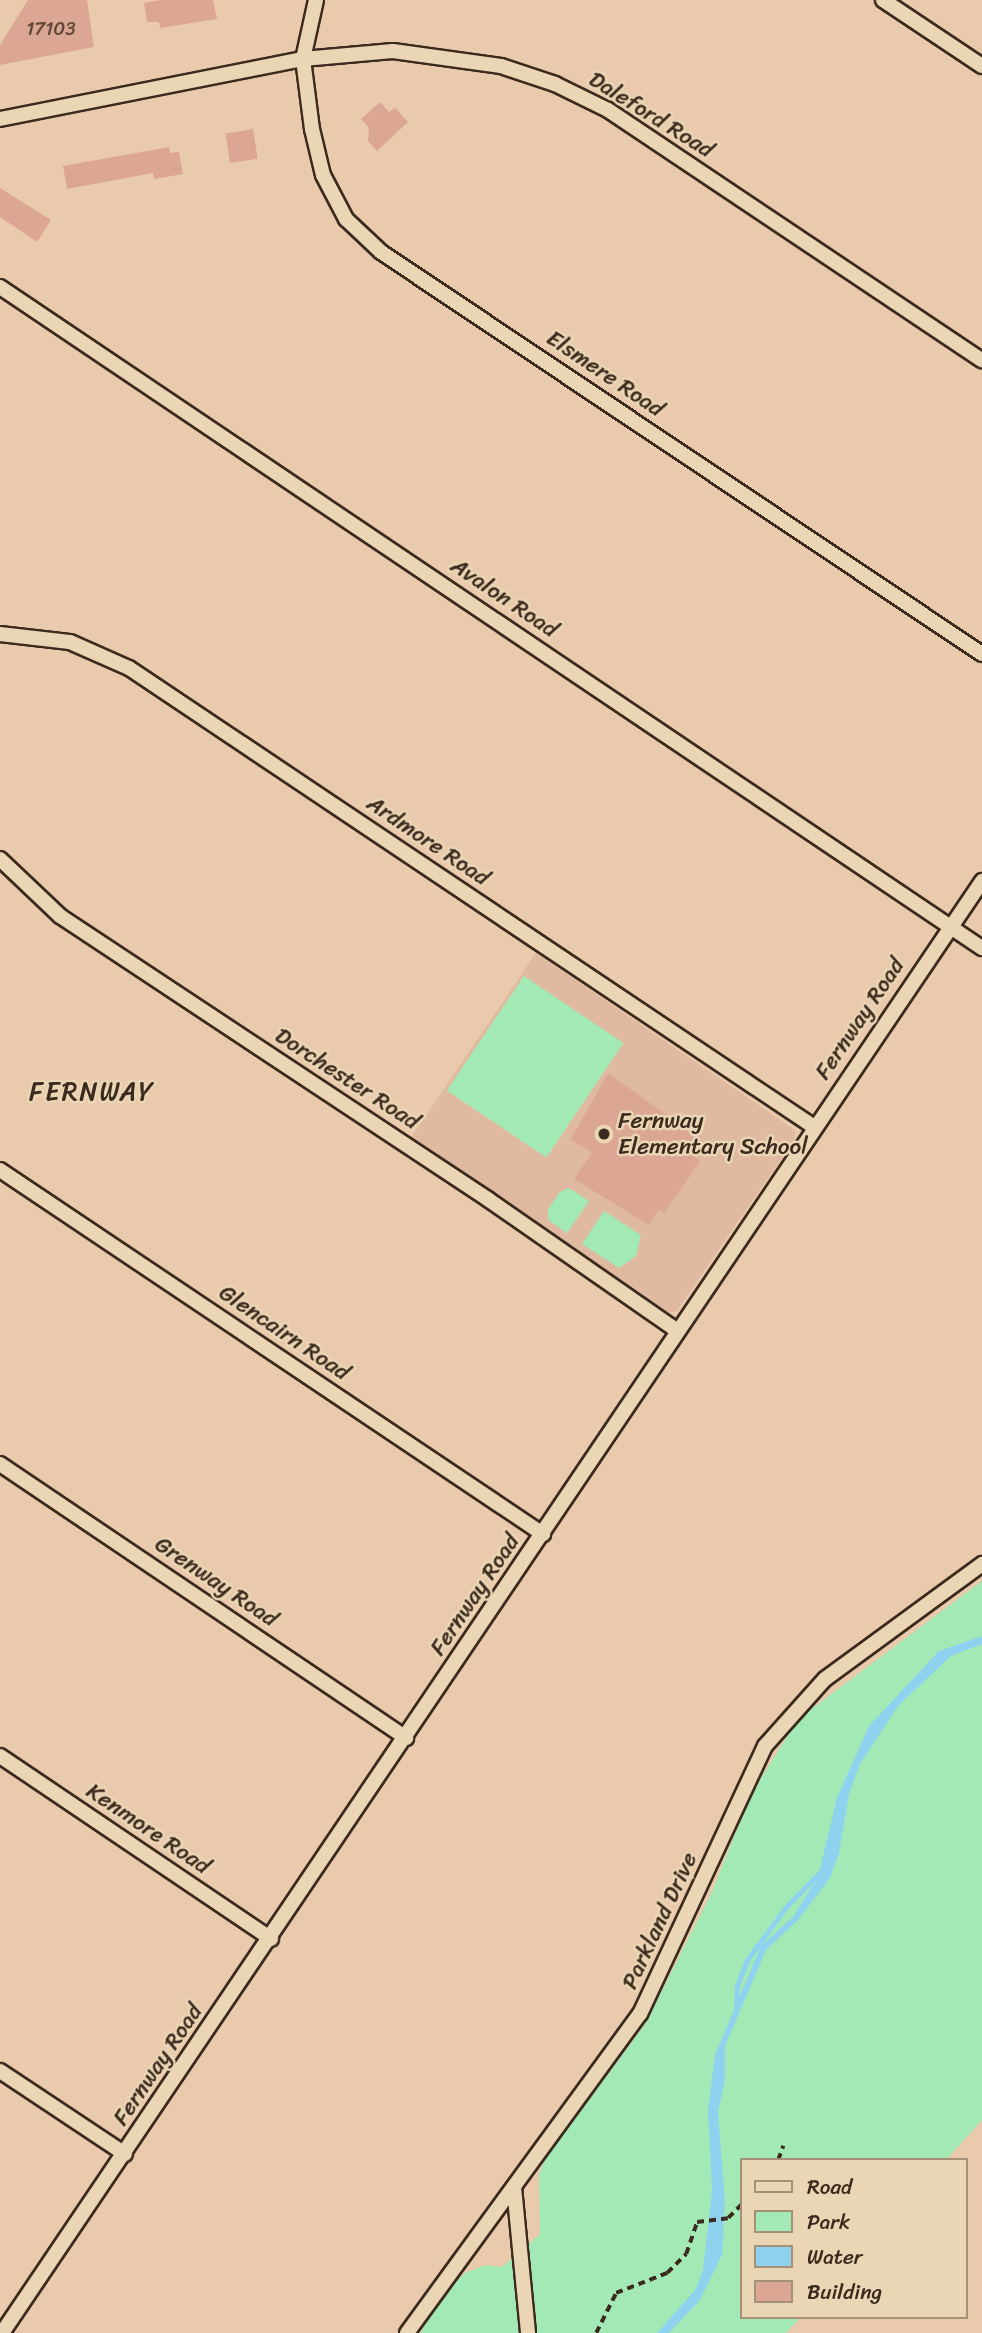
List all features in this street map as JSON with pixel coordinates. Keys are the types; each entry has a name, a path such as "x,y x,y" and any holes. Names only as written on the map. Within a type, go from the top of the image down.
{"street":[{"path":"303,59 316,0"},
{"path":"883,0 982,66"},
{"name":"Daleford Road","path":"0,120 303,59 393,51 451,56 555,84 608,110 982,360"},
{"name":"Elsmere Road","path":"303,59 323,175 346,219 381,251 982,654"},
{"name":"Avalon Road","path":"0,287 982,948"},
{"name":"Ardmore Road","path":"0,634 70,642 130,668 814,1127"},
{"name":"Dorchester Road","path":"0,859 60,916 489,1200 676,1331"},
{"name":"Fernway Road","path":"2,2333 271,1939 544,1534 676,1331 982,881"},
{"name":"Glencairn Road","path":"0,1170 544,1534"},
{"name":"Grenway Road","path":"0,1464 406,1738"},
{"name":"Parkland Drive","path":"407,2333 640,2014 765,1746 825,1679 982,1564"},
{"name":"Kenmore Road","path":"0,1756 271,1939"},
{"path":"0,2071 125,2154"},
{"path":"514,2187 528,2333"}],"path":[{"path":"779,2158 783,2146"},
{"path":"596,2333 616,2292 676,2266 686,2254 697,2222 706,2218 725,2218 740,2206"}],"shaded area":[{"name":"Fernway Elementary School","path":"536,953 795,1130 795,1139 676,1312 667,1312 410,1139"}],"green space":[{"path":"524,976 623,1043 546,1158 447,1090"},
{"path":"569,1188 589,1201 567,1233 548,1220 548,1209 560,1192"},
{"path":"604,1211 641,1235 636,1256 619,1268 582,1244"},
{"path":"982,1581 982,2120 948,2158 740,2158 740,2319 799,2319 786,2333 420,2333 447,2290 465,2273 485,2265 502,2267 540,2234 539,2174 546,2158 645,2024 711,1894 751,1794 798,1719"}],"water":[{"path":"982,1636 982,1644 951,1656 899,1705 860,1764 849,1794 839,1853 830,1878 798,1920 766,1950 725,2046 725,2081 718,2112 725,2202 722,2255 700,2300 669,2333 657,2333 696,2289 703,2270 712,2190 708,2110 715,2055 761,1946 793,1917 818,1877 837,1798 869,1726 939,1651"}],"building":[{"path":"28,0 87,0 94,47 0,65 0,45"},
{"path":"160,0 213,0 217,19 160,28 159,22 147,22 144,3"},
{"path":"380,102 389,112 395,108 408,122 377,151 368,141 369,128 361,119"},
{"path":"253,129 258,159 230,163 225,133"},
{"path":"169,147 170,153 179,152 183,174 154,179 153,173 67,189 63,166"},
{"path":"0,188 51,220 37,242 0,217"},
{"path":"608,1073 705,1143 695,1157 700,1161 682,1188 664,1213 659,1210 649,1225 574,1179 592,1153 571,1139"}],"waterway":[{"path":"736,2010 737,1986 747,1960 785,1908 824,1868"}],"place":[{"name":"Fernway Elementary School","path":"604,1134"}],"district":[{"name":"FERNWAY","path":"92,1092"}]}
